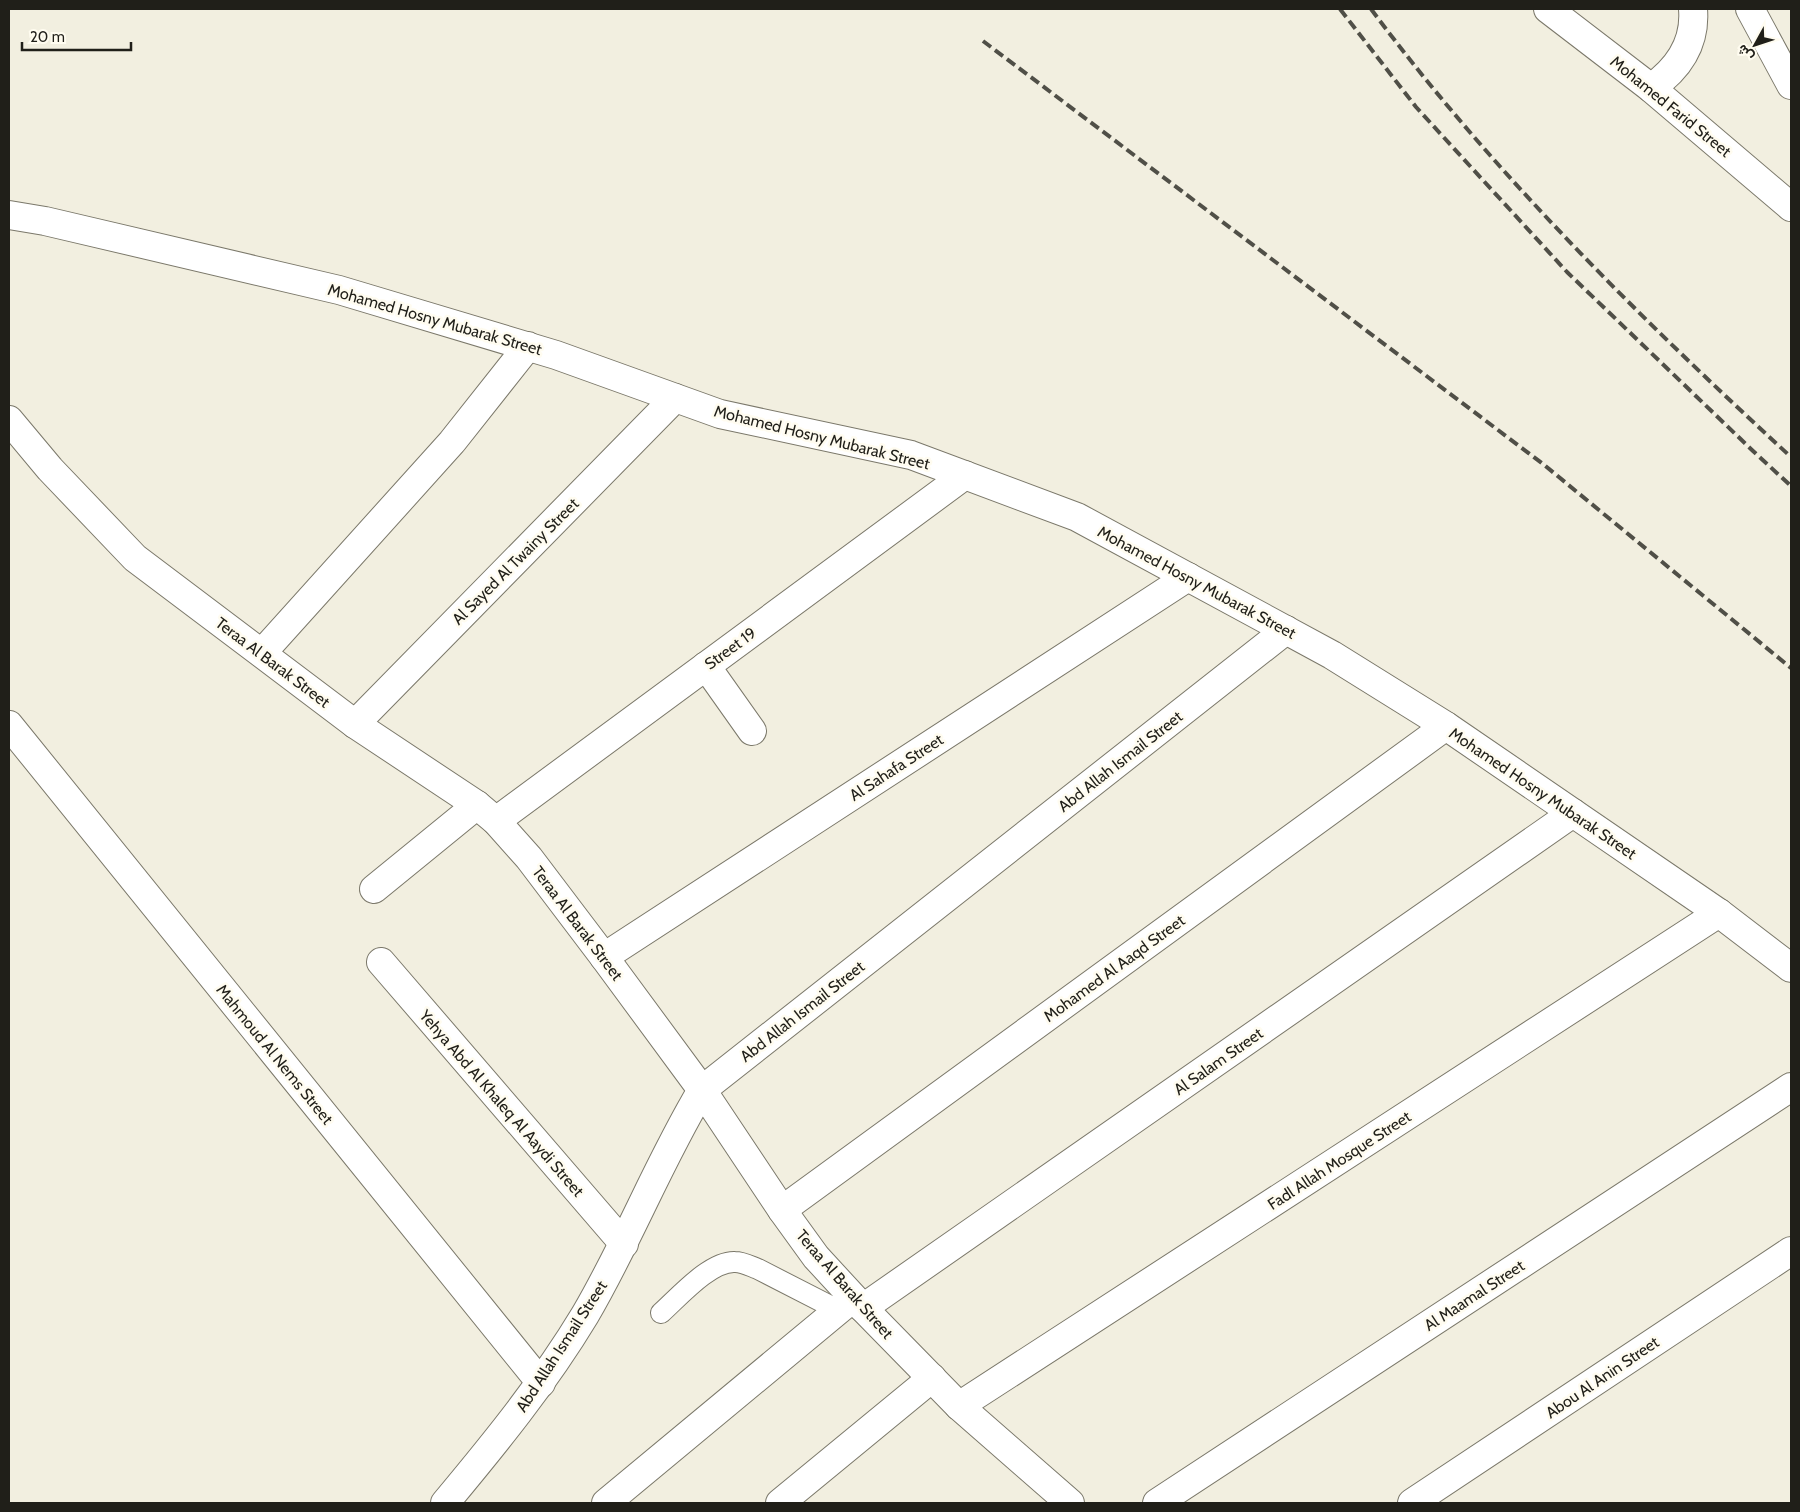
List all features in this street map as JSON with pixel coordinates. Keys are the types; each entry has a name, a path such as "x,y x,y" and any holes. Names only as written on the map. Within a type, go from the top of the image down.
{"street":[{"name":"Mohamed Farid Street","path":"1548,9 1651,88 1791,207"},
{"path":"1651,88 1666,77 1678,63 1687,47 1692,29 1693,9"},
{"path":"1750,9 1791,85"},
{"name":"Mohamed Hosny Mubarak Street","path":"9,215 45,221 339,290 556,355 720,414 911,455 1077,517 1332,656 1446,726 1719,913 1791,968"},
{"path":"262,654 452,442 528,346"},
{"name":"Al Sayed Al Twainy Street","path":"355,724 675,398"},
{"name":"Teraa Al Barak Street","path":"9,420 50,469 135,558 355,724 487,813 529,858 604,957 702,1090 782,1210 851,1305 932,1378 959,1406 1070,1503"},
{"name":"Street 19","path":"374,889 706,666 965,475"},
{"name":"Al Sahafa Street","path":"604,957 1188,577"},
{"name":"Abd Allah Ismail Street","path":"445,1503 515,1418 541,1383 585,1315 624,1244 662,1160 702,1090 1286,630"},
{"path":"706,666 752,731"},
{"name":"Mahmoud Al Nems Street","path":"9,725 541,1383"},
{"name":"Mohamed Al Aaqd Street","path":"782,1210 1446,726"},
{"name":"Al Salam Street","path":"606,1503 851,1305 1574,813"},
{"name":"Fadl Allah Mosque Street","path":"959,1406 1719,913"},
{"name":"Yehya Abd Al Khaleq Al Aaydi Street","path":"381,962 624,1244"},
{"name":"Al Maamal Street","path":"1157,1503 1791,1087"},
{"name":"Abou Al Anin Street","path":"1412,1503 1791,1251"},
{"path":"780,1503 932,1378"}],"lane":[{"path":"661,1312 710,1270 734,1262 746,1264 851,1305"}],"railway":[{"path":"1340,9 1416,107 1567,272 1791,486"},
{"path":"1371,9 1467,129 1570,243 1679,352 1791,457"},
{"path":"983,41 1543,464 1791,668"}]}
